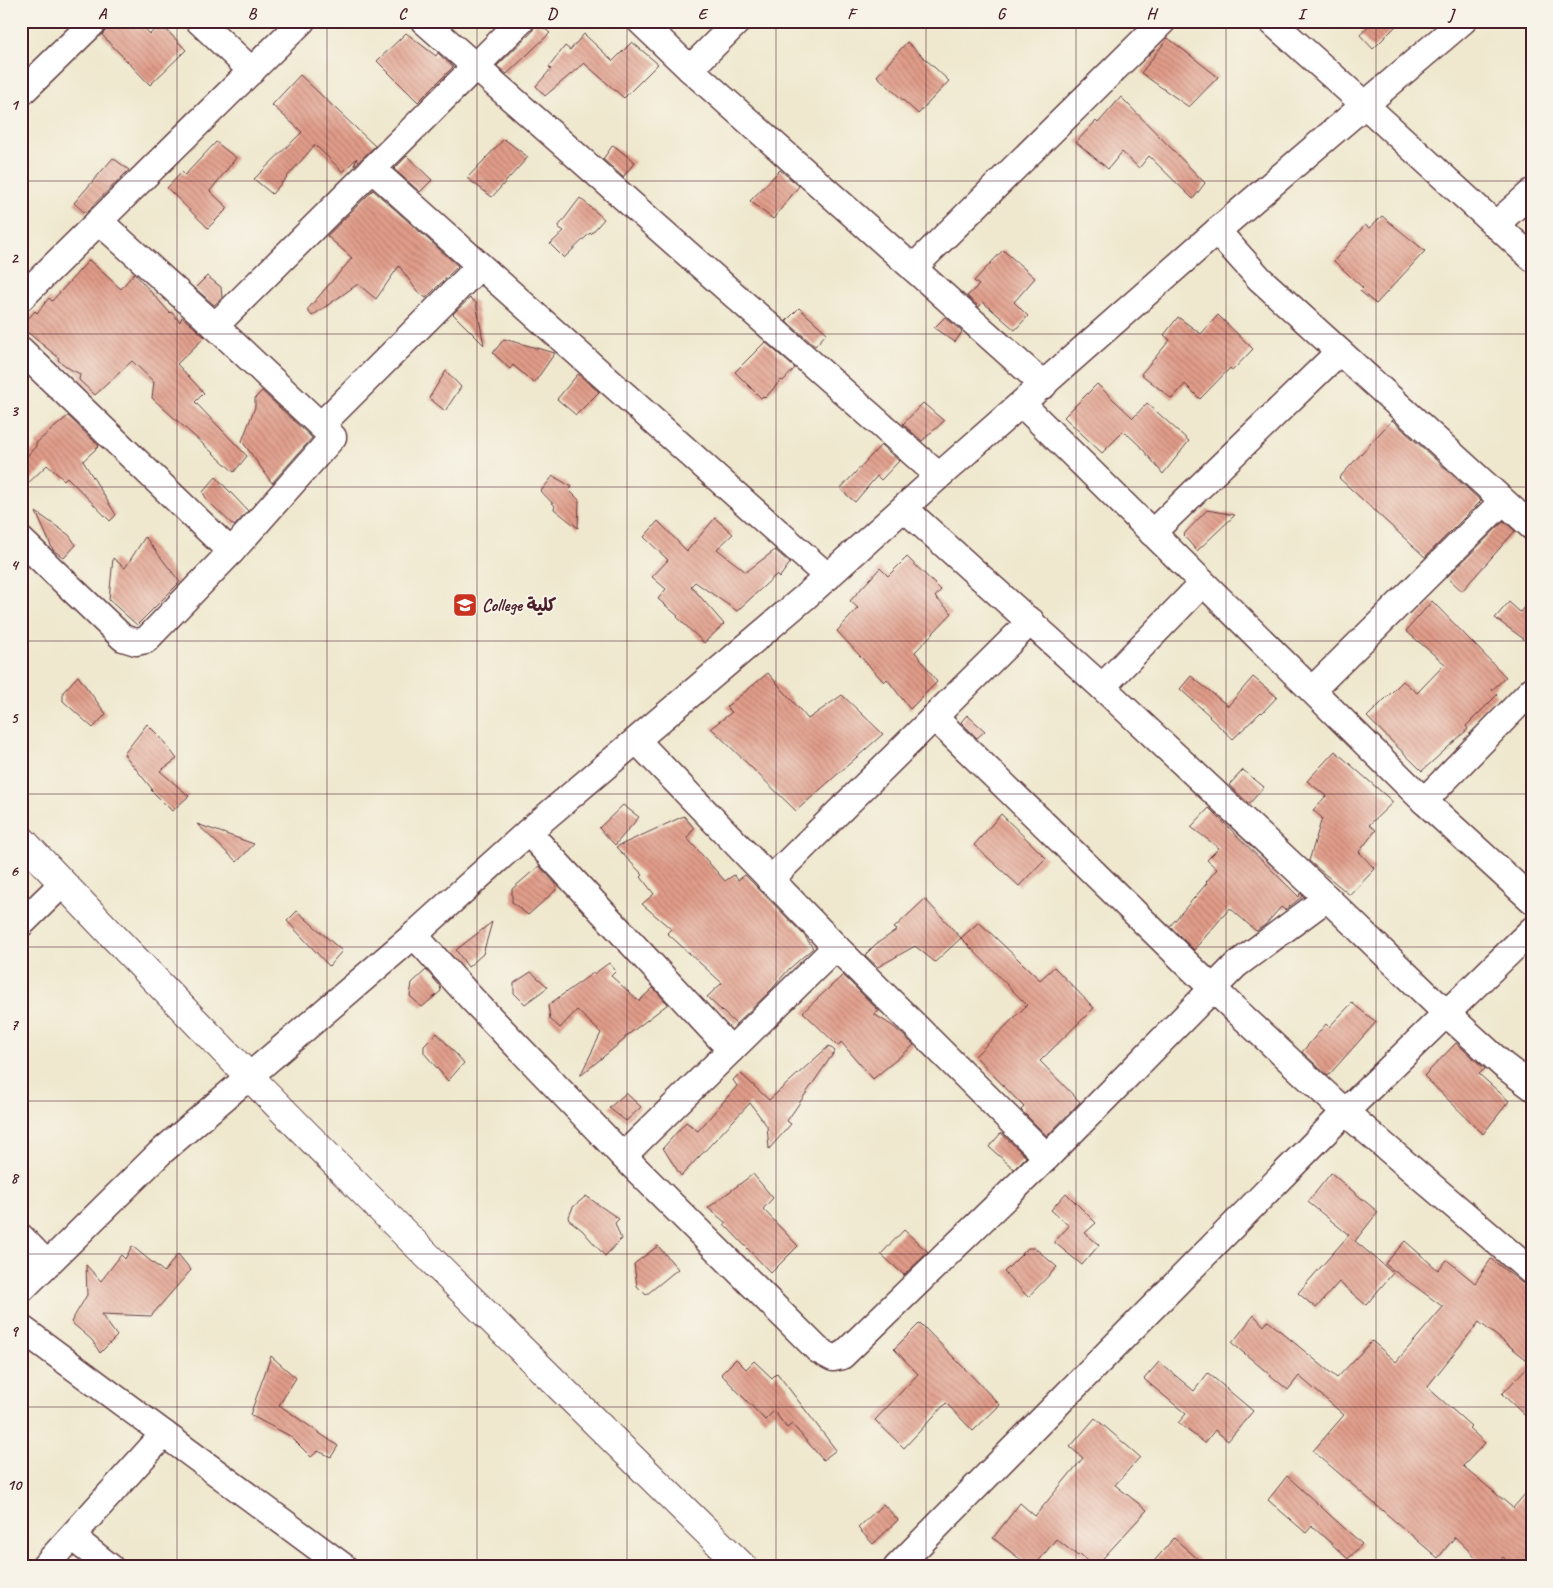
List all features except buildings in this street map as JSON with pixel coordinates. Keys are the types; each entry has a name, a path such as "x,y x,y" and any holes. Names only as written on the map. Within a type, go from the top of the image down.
{"street":[{"path":"21,93 95,21"},
{"path":"199,21 252,71"},
{"path":"21,298 302,21"},
{"path":"424,21 939,476"},
{"path":"215,326 521,21"},
{"path":"640,21 690,69 1044,385"},
{"path":"690,69 738,21"},
{"path":"913,268 1163,21"},
{"path":"1271,21 1532,258"},
{"path":"21,1290 160,1153 414,935 528,832 828,577 939,476 1217,232 1463,21"},
{"path":"372,169 828,577"},
{"path":"1495,225 1532,192"},
{"path":"21,540 123,638 136,642 146,640 231,552 333,437 215,326 99,221"},
{"path":"1217,232 1260,280 1532,527"},
{"path":"321,425 480,266"},
{"path":"21,350 231,552"},
{"path":"1152,533 1339,352"},
{"path":"1022,404 1424,801 1532,900"},
{"path":"1312,690 1503,501"},
{"path":"904,508 1102,687 1447,1014 1503,1065 1532,1087"},
{"path":"1102,687 1203,583"},
{"path":"770,880 1031,621"},
{"path":"1424,801 1532,690"},
{"path":"934,717 1212,988 1345,1112 1532,1272"},
{"path":"637,741 836,947 1047,1157"},
{"path":"528,832 731,1050"},
{"path":"21,839 250,1077 551,1379 743,1567"},
{"path":"21,924 63,883"},
{"path":"414,935 472,999 623,1156 809,1342 818,1350 833,1358 842,1356 1047,1157 1236,965 1326,898"},
{"path":"897,1567 1345,1112 1532,930"},
{"path":"623,1156 836,947"},
{"path":"21,1237 47,1264"},
{"path":"21,1328 344,1567"},
{"path":"44,1567 164,1434"},
{"path":"72,1537 110,1567"}],"place":[{"name":"College كلية","path":"465,605"}]}
